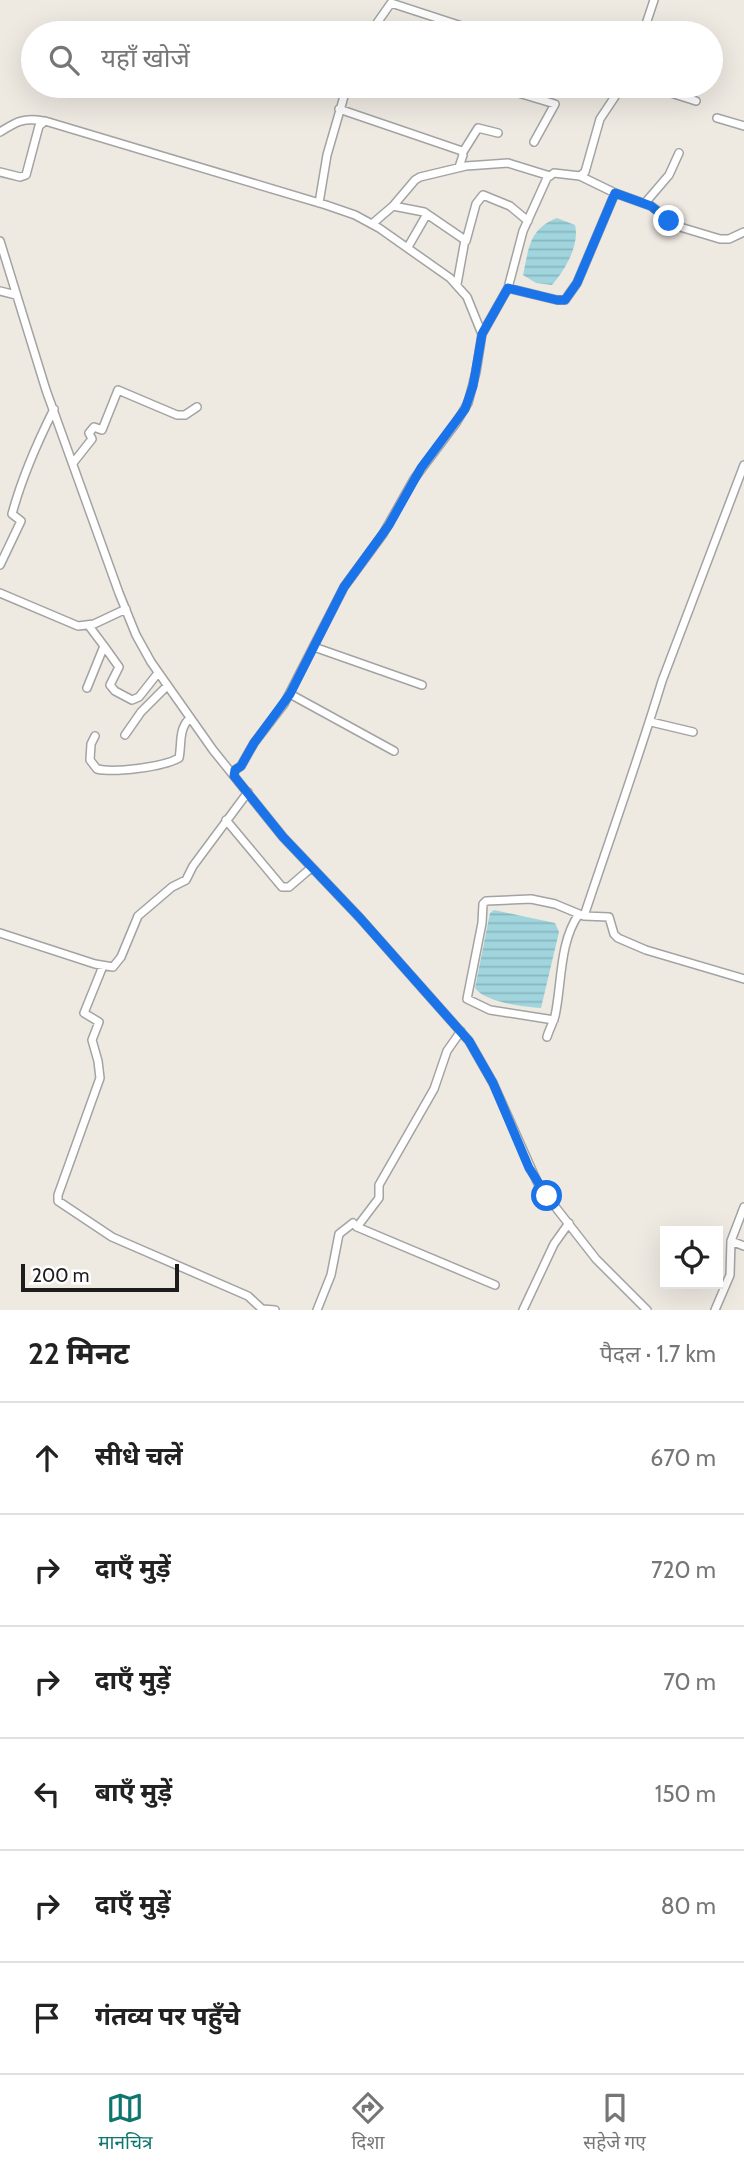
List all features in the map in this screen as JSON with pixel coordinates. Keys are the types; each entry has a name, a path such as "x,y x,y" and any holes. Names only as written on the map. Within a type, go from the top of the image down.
{"street":[{"path":"647,21 654,0"},
{"path":"378,21 391,3 446,21"},
{"path":"319,203 327,155 343,98"},
{"path":"534,142 555,104 535,98"},
{"path":"580,176 589,162 600,119 614,98"},
{"path":"687,98 696,101"},
{"path":"339,109 463,152"},
{"path":"0,132 26,118 43,121 355,215 408,247 457,284 467,297 482,334"},
{"path":"717,118 744,126"},
{"path":"0,172 26,176 39,126 43,121"},
{"path":"459,167 463,152 478,128 498,132"},
{"path":"645,203 669,175 679,153"},
{"path":"372,224 394,206 415,180 421,177 459,167 508,163 550,176 561,173 580,176 615,193 645,203 674,224 712,238 729,239 744,232"},
{"path":"234,776 235,770 241,766 254,743 290,694 344,587 383,534 414,479 468,403 482,334 508,288 519,243 550,176"},
{"path":"508,288 565,300 577,283 615,193"},
{"path":"457,284 476,204 483,195 510,206 528,221"},
{"path":"394,206 427,214 466,241"},
{"path":"408,247 427,214"},
{"path":"0,241 54,410 141,646 190,718 283,837 461,1031 493,1083 536,1181 611,1275 648,1310"},
{"path":"0,290 16,295"},
{"path":"74,463 92,439 89,433 91,429 103,428 118,390 177,415 185,415 197,407"},
{"path":"0,565 21,521 12,513 34,448 54,410"},
{"path":"547,1037 554,1020 572,924 581,915 651,722 662,681 744,465"},
{"path":"0,593 72,624 89,626 126,609"},
{"path":"89,626 119,667 110,685 132,700 139,697 158,674"},
{"path":"87,688 104,646"},
{"path":"314,646 422,685"},
{"path":"125,736 141,712 167,686"},
{"path":"290,694 394,751"},
{"path":"95,736 90,747 90,760 97,769 115,772 161,765 179,758 180,737 185,722 190,718"},
{"path":"651,722 693,732"},
{"path":"0,933 113,967 118,963 138,915 172,887 186,880 248,792"},
{"path":"226,820 282,887 289,887 311,867"},
{"path":"554,1020 490,1010 467,999 482,923 483,904 486,901 531,899 555,904 581,915 609,917 615,936 646,950 744,979"},
{"path":"103,966 83,1013 99,1022 92,1040 100,1078 58,1201 112,1237 248,1296 262,1309 275,1310"},
{"path":"357,1227 379,1198 379,1185 433,1088 447,1051 461,1031"},
{"path":"715,1310 730,1275 731,1241 744,1207"},
{"path":"317,1310 331,1275 339,1234 353,1223 495,1286"},
{"path":"523,1310 554,1244 569,1223"},
{"path":"731,1241 744,1246"}],"water":[{"path":"557,218 575,225 573,249 552,285 536,283 523,275 529,248 541,228"},
{"path":"494,910 555,923 559,932 541,1008 496,1000 475,988 490,913"}],"route":[{"path":"547,1196 529,1168 493,1083 469,1041 360,918 283,837 234,776 235,770 241,766 248,751 290,694 344,587 389,525 421,468 465,409 473,386 482,334 508,288 565,300 577,283 615,193 651,206 669,221"}]}
